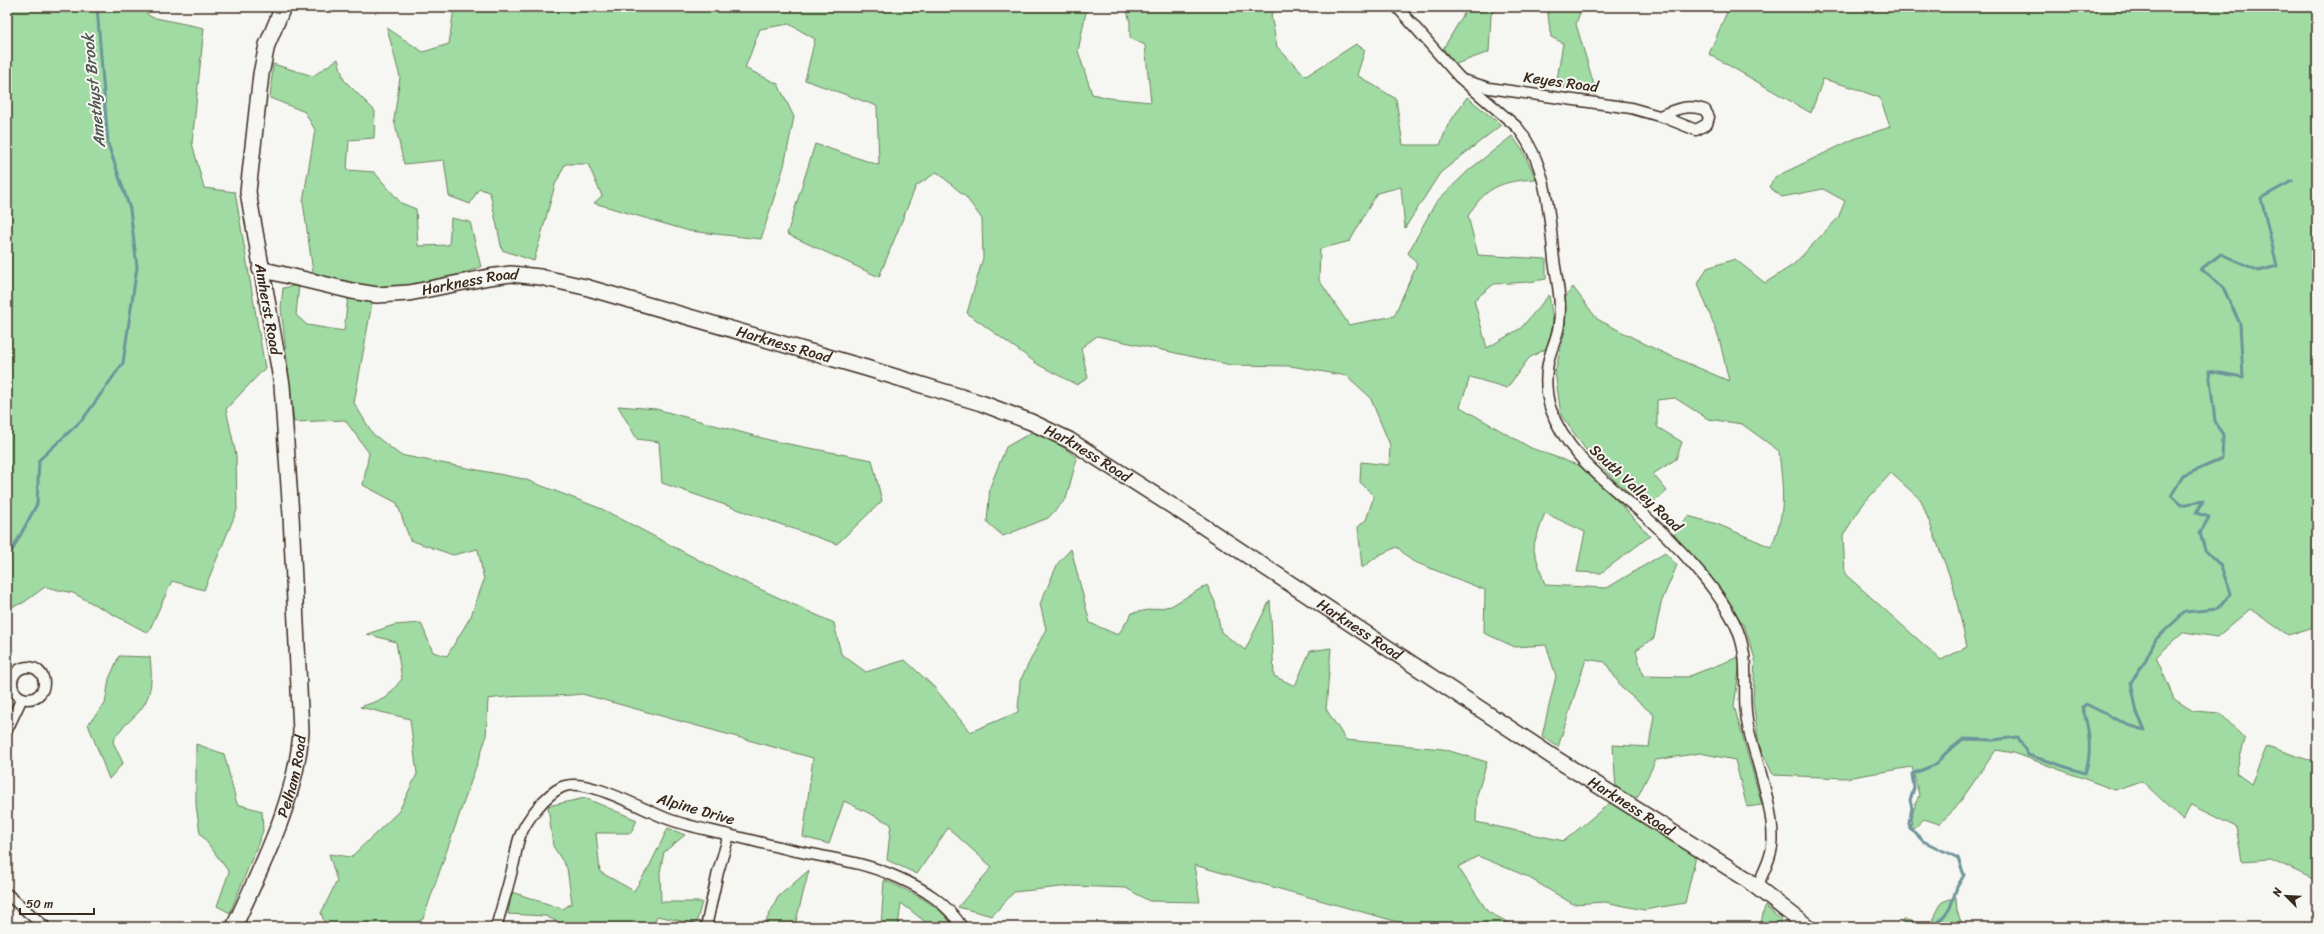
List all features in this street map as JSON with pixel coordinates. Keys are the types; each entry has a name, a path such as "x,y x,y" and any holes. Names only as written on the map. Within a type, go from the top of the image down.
{"main road":[{"name":"Amherst Road","path":"283,7 267,45 260,74 248,192 260,268 282,385 296,615"},
{"name":"Harkness Road","path":"260,268 352,291 387,295 409,293 500,275 540,277 585,287 866,368 981,403 1027,420 1094,455 1460,697 1757,887 1808,927"},
{"name":"Pelham Road","path":"234,927 288,800 297,768 301,719 296,615"}],"street":[{"name":"South Valley Road","path":"1397,7 1459,77 1517,127 1528,143 1541,175 1548,209 1560,301 1559,326 1550,355 1547,378 1548,399 1556,422 1586,464 1677,547 1720,600 1740,638 1746,660 1748,725 1763,783 1772,841 1770,857 1757,887"},
{"name":"Keyes Road","path":"1459,77 1488,88 1617,105 1660,116"},
{"path":"7,730 22,698"},
{"name":"Alpine Drive","path":"496,927 511,876 518,841 523,829 547,799 564,786 575,785 591,788 669,820 788,849 852,861 877,869 932,895 947,908 962,927"},
{"path":"706,927 715,883 729,835"},
{"path":"7,894 45,927"}],"green space":[{"path":"7,7 140,7 151,17 204,28 192,143 204,188 235,192 265,368 226,409 236,455 237,510 204,590 172,581 148,633 73,593 45,587 23,603 7,608"},
{"path":"454,7 1087,7 1078,51 1092,94 1109,98 1151,102 1145,45 1130,38 1130,22 1126,7 1277,7 1271,15 1277,47 1306,76 1356,44 1365,50 1357,75 1396,99 1403,145 1440,145 1448,125 1467,97 1501,125 1440,173 1405,228 1401,187 1377,193 1350,241 1320,249 1319,280 1349,325 1394,316 1417,264 1408,253 1436,202 1469,170 1512,136 1523,151 1536,179 1514,181 1496,187 1481,198 1468,216 1478,255 1546,259 1546,279 1529,282 1494,284 1474,300 1487,348 1521,328 1549,295 1553,320 1549,347 1529,358 1507,388 1470,377 1460,407 1531,448 1580,466 1610,493 1650,536 1601,573 1577,572 1585,532 1545,513 1533,547 1545,585 1607,588 1665,553 1677,565 1661,603 1654,638 1636,650 1643,676 1687,677 1741,656 1734,706 1762,805 1747,807 1735,760 1700,753 1656,760 1637,798 1616,789 1613,745 1649,747 1654,715 1623,689 1605,662 1586,659 1558,747 1542,736 1556,676 1546,645 1515,647 1484,633 1485,590 1412,561 1397,547 1379,555 1362,568 1358,527 1366,520 1374,496 1360,482 1361,462 1389,465 1390,445 1370,397 1347,376 1291,366 1231,365 1097,336 1081,348 1088,378 1077,385 1039,365 967,313 983,258 982,219 966,197 937,172 916,186 879,277 787,234 815,144 879,165 877,106 805,80 815,39 789,24 760,29 745,68 778,84 794,117 784,166 761,239 689,231 594,203 602,196 588,164 565,164 555,185 534,261 502,250 490,193 479,188 470,204 449,196 444,160 404,164 394,120 400,77 387,28 423,52 449,44"},
{"path":"1468,7 1495,7 1491,15 1489,52 1456,64 1443,49"},
{"path":"1547,7 1582,7 1576,24 1597,95 1556,86 1563,43 1551,37"},
{"path":"1729,7 2317,7 2317,626 2288,635 2250,609 2217,637 2184,632 2156,657 2174,699 2193,711 2220,713 2245,739 2236,773 2251,784 2267,746 2317,763 2317,881 2271,859 2242,861 2236,827 2191,805 2183,820 2142,781 2115,790 2014,753 1996,750 1955,809 1939,824 1924,819 1912,830 1911,817 1919,795 1912,767 1846,778 1773,775 1759,745 1753,701 1755,659 1744,625 1674,535 1688,516 1717,524 1771,547 1780,522 1782,511 1779,451 1742,424 1708,419 1675,398 1657,400 1657,427 1682,442 1676,459 1653,474 1667,491 1647,507 1615,481 1586,450 1561,415 1555,372 1565,331 1565,298 1573,287 1597,319 1657,350 1729,381 1719,338 1698,284 1707,268 1735,259 1765,283 1793,265 1838,218 1845,201 1823,189 1782,197 1769,187 1775,177 1854,139 1890,127 1880,98 1851,87 1823,79 1811,113 1709,54","holes":["1891,473 1921,500 1953,585 1967,647 1941,660 1845,574 1843,535 1864,503"]},
{"path":"338,59 344,80 375,111 374,138 349,140 347,170 374,172 401,203 416,209 418,246 449,245 451,218 470,222 481,267 439,280 410,286 380,288 360,288 313,272 303,202 315,130 305,112 270,98 273,64 313,76"},
{"path":"299,285 296,315 307,325 344,331 348,297 372,303 354,403 373,434 400,455 524,479 602,509 716,569 834,623 841,654 866,672 905,660 934,687 970,732 1018,712 1020,681 1046,629 1040,604 1058,563 1071,549 1090,623 1118,635 1132,613 1171,606 1207,585 1215,602 1221,632 1245,650 1270,600 1274,676 1295,686 1310,651 1331,648 1326,709 1346,740 1443,749 1487,762 1477,795 1476,822 1564,841 1611,802 1696,856 1685,903 1644,910 1605,902 1573,904 1526,876 1478,856 1458,867 1488,912 1518,927 1416,927 1194,865 1200,902 1149,901 1126,888 1070,886 1014,892 992,916 958,907 992,867 948,828 917,874 887,860 891,824 844,801 829,844 803,837 813,758 582,694 488,699 486,738 423,919 407,927 326,927 321,913 337,881 329,854 351,857 399,811 417,774 410,719 360,707 386,698 402,679 396,642 367,634 394,625 421,623 433,652 447,656 471,616 484,580 478,549 453,555 410,540 397,503 363,485 369,453 345,420 294,422 281,308 283,288"},
{"path":"618,406 656,409 773,441 872,460 882,501 837,544 662,483 659,442 637,439"},
{"path":"1032,432 1049,436 1077,458 1066,499 1048,518 1003,536 987,522 990,487 1006,447"},
{"path":"119,656 150,657 151,684 145,703 122,728 113,742 123,763 109,779 88,724 105,704 109,679"},
{"path":"196,744 224,754 237,804 262,811 263,831 230,913 217,906 229,872 200,833 196,805"},
{"path":"585,798 637,820 631,833 596,833 600,872 634,891 650,865 668,828 685,835 664,852 660,872 661,902 702,902 696,924 657,916 653,927 569,927 545,916 508,914 512,892 563,909 572,903 567,868 553,846 548,806"},
{"path":"809,870 795,925 800,927 763,927 778,897"},
{"path":"884,880 912,893 932,905 940,911 953,927 932,927 901,903 898,927 881,927"},
{"path":"1956,897 1957,911 1963,927 1929,927 1942,902"},
{"path":"1765,906 1781,920 1777,927 1760,927"},
{"path":"1904,919 1929,927 1900,927"}],"waterway":[{"name":"Amethyst Brook","path":"7,560 37,504 39,460 83,419 123,363 137,267 130,209 108,144 97,7"},
{"path":"1935,927 1950,908 1957,887 1964,875 1958,858 1923,841 1910,828 1909,822 1912,808 1910,800 1914,788 1912,774 1937,764 1945,753 1963,739 1993,740 2018,737 2028,755 2085,773 2089,758 2089,740 2087,724 2082,708 2086,704 2128,725 2145,730 2137,713 2131,682 2143,665 2156,639 2185,612 2218,609 2231,593 2220,565 2205,550 2200,533 2209,517 2196,513 2203,501 2181,505 2171,496 2183,476 2222,459 2223,435 2215,421 2209,371 2243,377 2240,324 2223,287 2201,269 2221,254 2259,271 2277,266 2261,198 2292,181"}]}
